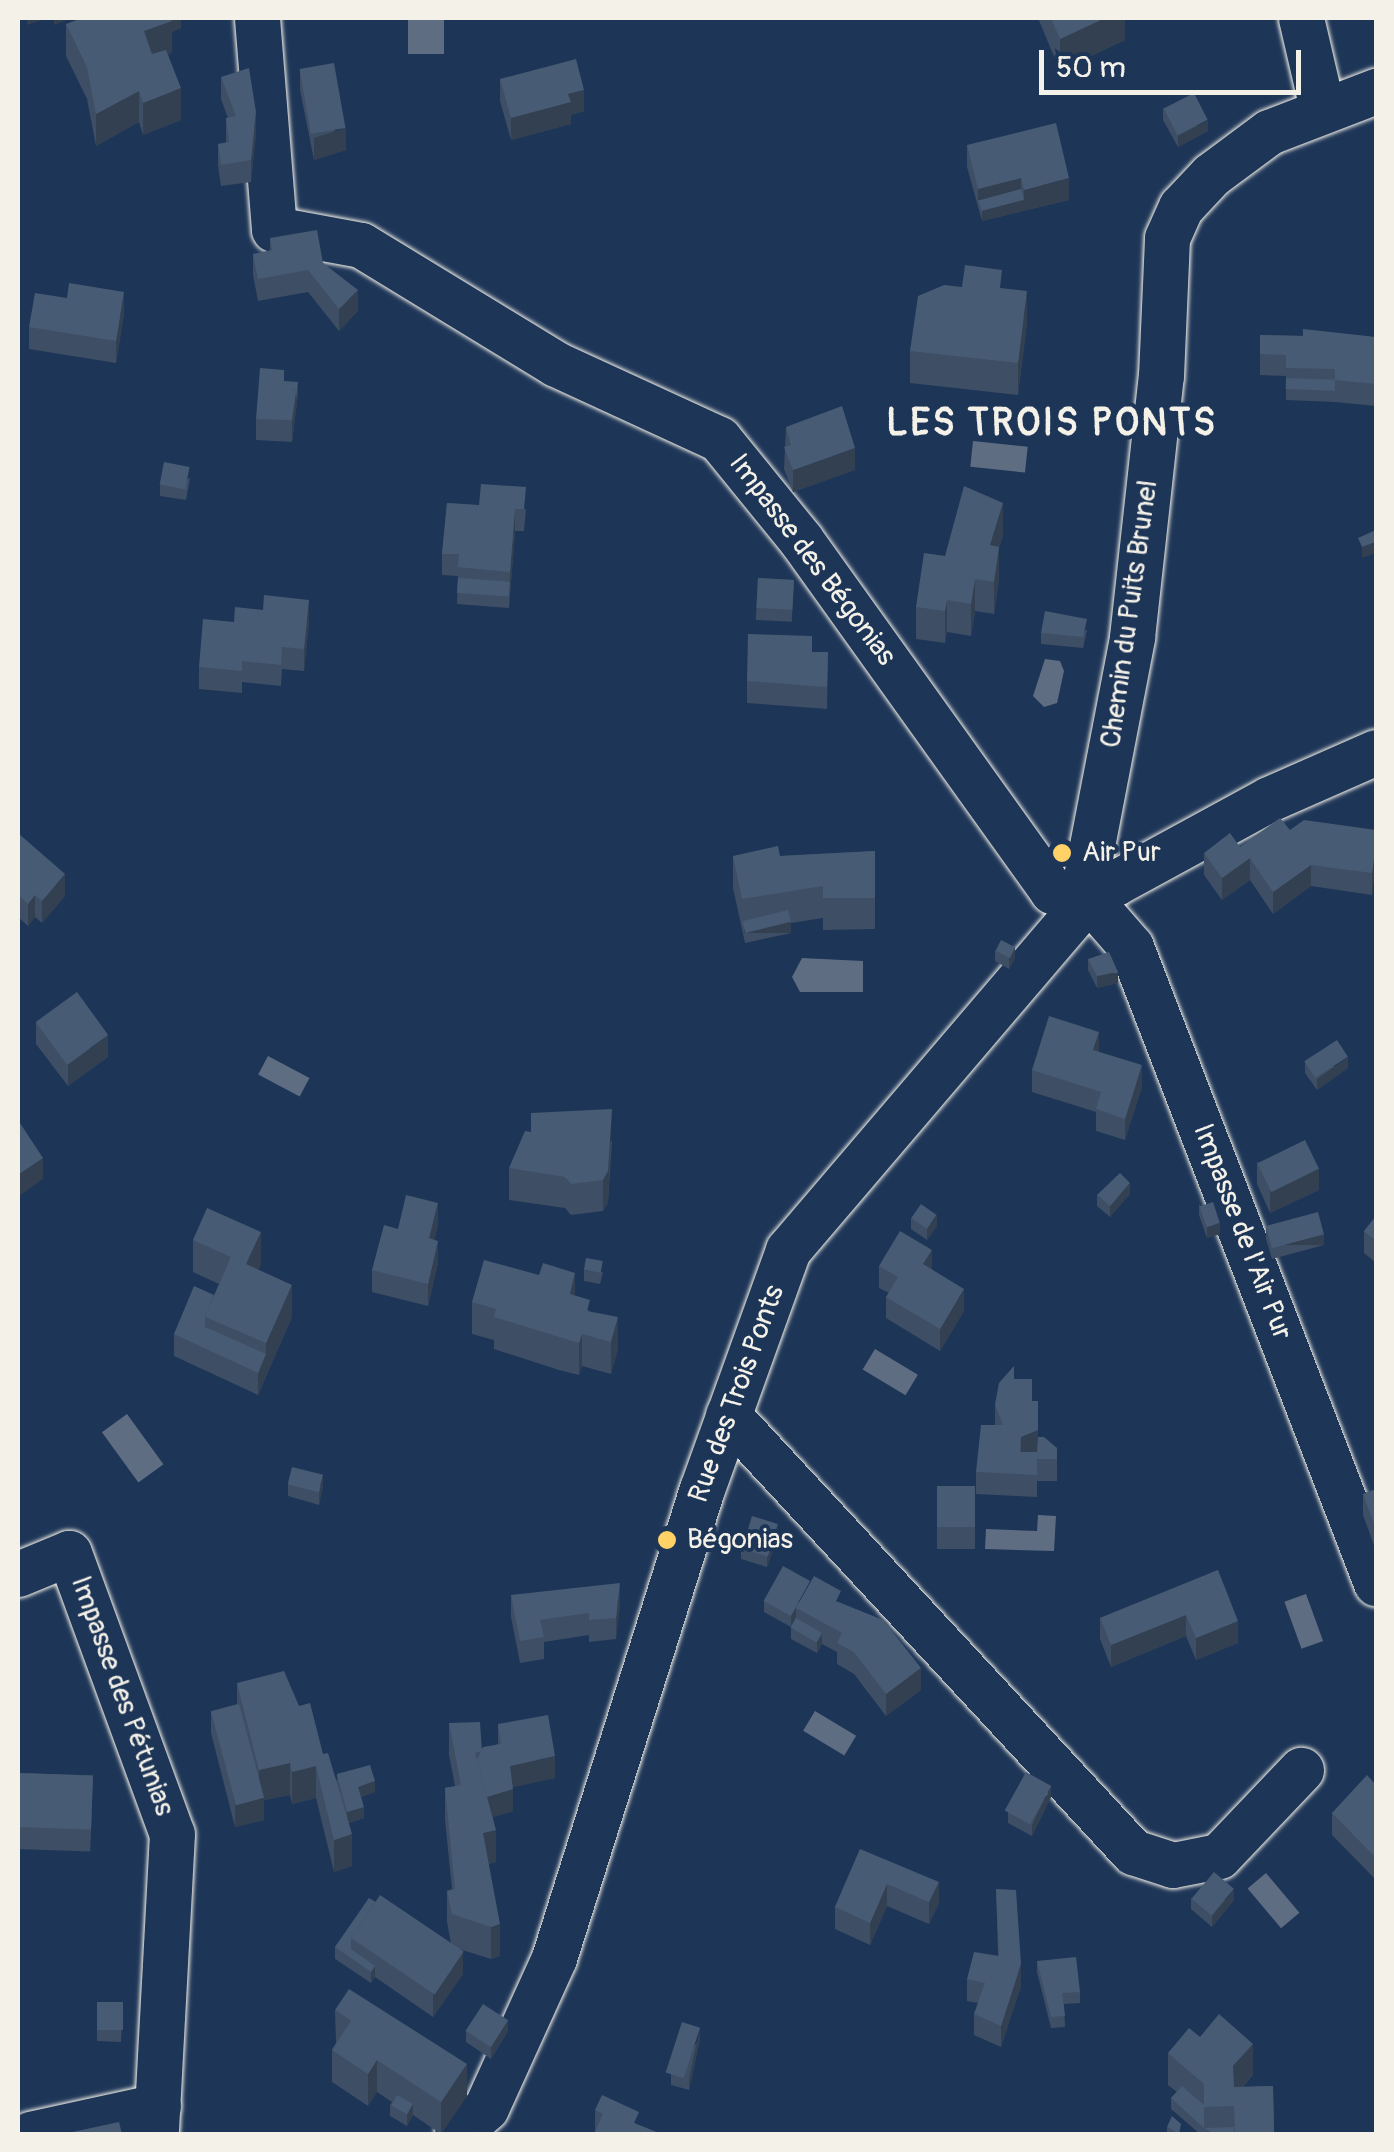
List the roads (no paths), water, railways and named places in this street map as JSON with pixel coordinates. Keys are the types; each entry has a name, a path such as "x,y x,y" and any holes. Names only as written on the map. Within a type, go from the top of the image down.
{"street":[{"name":"Impasse des Bégonias","path":"257,18 274,229 361,244 556,364 720,439 801,540 1052,891 1084,894"},
{"path":"1301,18 1322,108"},
{"name":"Chemin du Puits Brunel","path":"1084,894 1132,637 1161,376 1167,238 1181,207 1211,175 1269,132 1322,108 1376,91"},
{"path":"1084,894 1269,798 1376,752"},
{"name":"Rue des Trois Ponts","path":"457,2134 486,2108 554,1958 728,1415 788,1250 1080,908 1084,894"},
{"name":"Impasse de l'Air Pur","path":"1084,894 1131,948 1376,1584"},
{"path":"728,1415 1134,1852 1172,1866 1219,1856 1301,1770"},
{"name":"Impasse des Pétunias","path":"18,1574 69,1553 172,1834 157,2120"},
{"path":"30,2134 157,2120"}],"water":[{"path":"408,18 444,18 444,54 408,54"},
{"path":"973,441 1028,447 1025,473 970,467"},
{"path":"1045,659 1060,661 1064,671 1057,703 1044,707 1033,696"},
{"path":"802,958 863,961 863,992 800,992 792,977"},
{"path":"268,1056 309,1078 300,1097 258,1075"},
{"path":"875,1349 918,1375 905,1395 863,1370"},
{"path":"127,1414 163,1464 138,1482 102,1432"},
{"path":"1038,1515 1056,1516 1054,1551 985,1549 986,1529 1037,1531"},
{"path":"1306,1594 1323,1641 1301,1649 1284,1602"},
{"path":"815,1711 856,1736 844,1755 803,1731"},
{"path":"1266,1873 1299,1913 1281,1928 1248,1888"}],"place":[{"name":"Air Pur","path":"1062,853"},
{"name":"Bégonias","path":"667,1540"}],"district":[{"name":"LES TROIS PONTS","path":"1052,424"}]}
